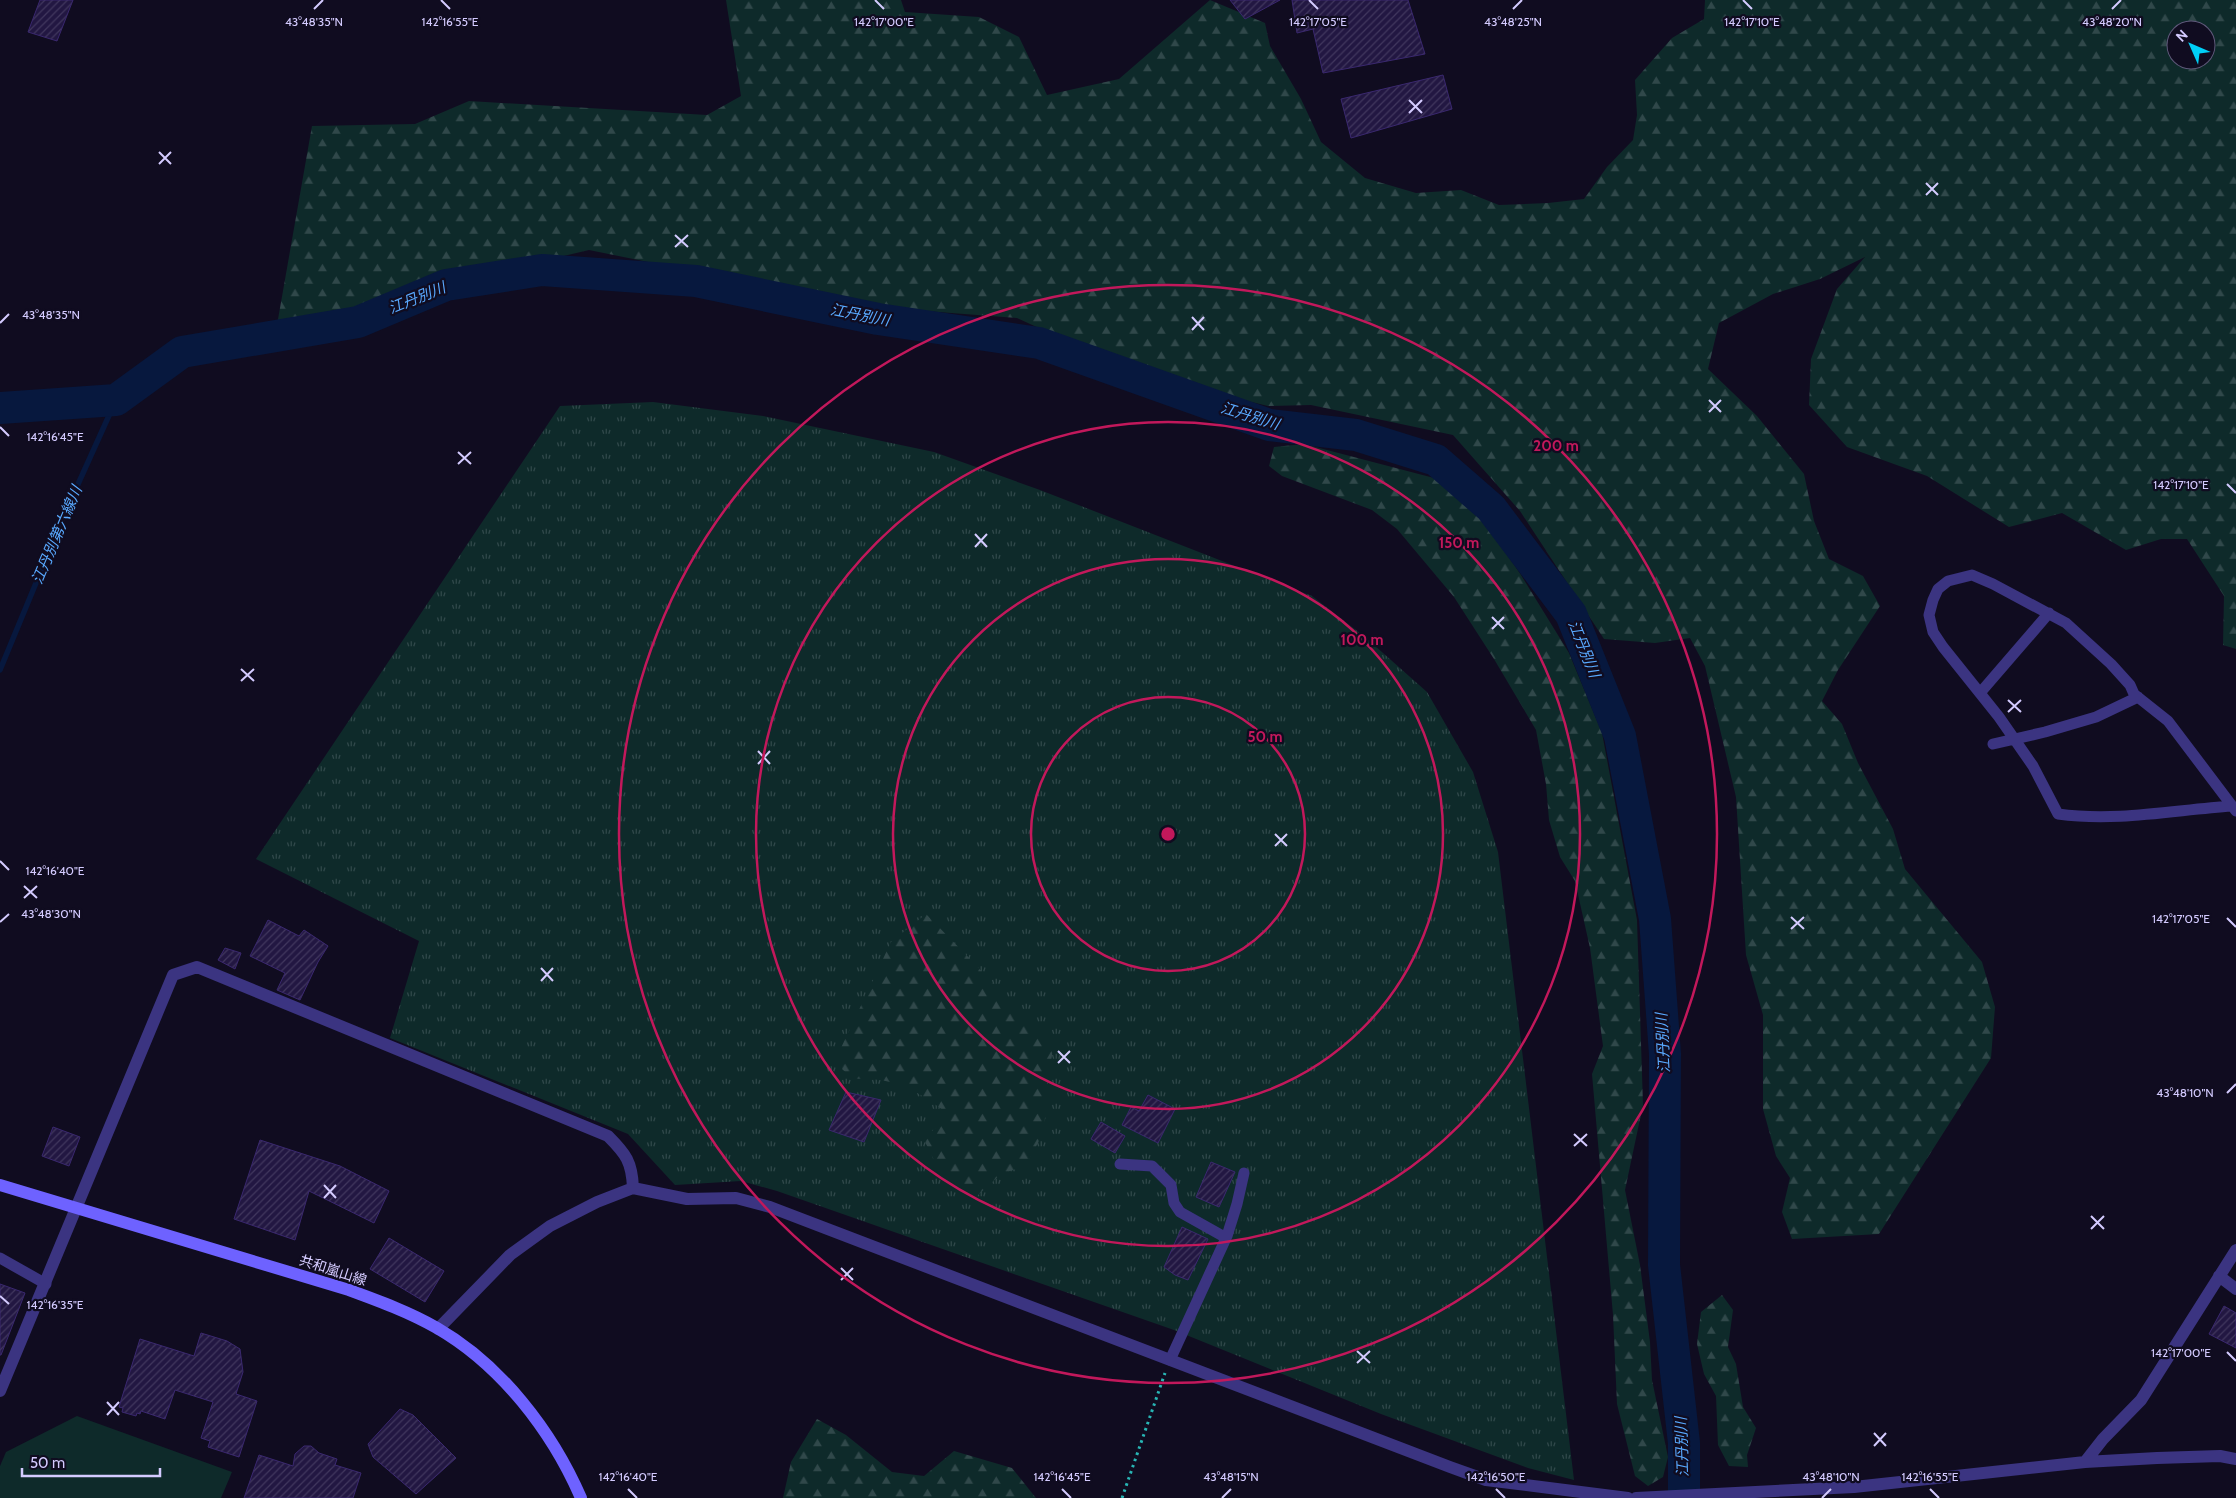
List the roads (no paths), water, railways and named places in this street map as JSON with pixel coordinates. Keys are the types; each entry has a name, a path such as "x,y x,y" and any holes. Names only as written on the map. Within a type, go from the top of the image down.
{"main road":[{"name":"共和嵐山線","path":"0,1185 349,1290 403,1310 438,1329 473,1354 523,1404 552,1442 581,1498"}],"street":[{"path":"0,1391 173,975 197,967 608,1136 625,1153 632,1170 634,1188"},
{"path":"438,1329 510,1255 550,1226 589,1206 634,1188 687,1199 736,1198 770,1207 1486,1480 1628,1498"},
{"path":"2085,1462 2103,1439 2141,1400 2236,1250"},
{"path":"2219,1276 2236,1289"},
{"path":"1636,1498 1799,1489 1855,1492 2085,1462 2220,1456 2236,1459"}],"lane":[{"path":"1972,575 1993,584 2066,623 2111,664 2138,697 2168,721 2234,808 2134,816 2082,817 2058,814 2033,766 1980,693 1943,647 1934,632 1929,616 1938,589 1948,581 1972,575"},
{"path":"1980,693 2049,613"},
{"path":"1993,744 2096,717 2138,697"},
{"path":"1120,1164 1152,1166 1171,1185 1174,1203 1180,1212 1221,1235 1227,1236"},
{"path":"1170,1360 1227,1236 1244,1173"},
{"path":"0,1258 46,1284"}],"waterway":[{"name":"江丹別川","path":"0,408 116,400 182,352 358,322 446,285 542,270 696,281 878,319 1039,343 1269,425 1356,435 1436,460 1491,508 1571,614 1620,736 1655,919 1665,1054 1664,1265 1684,1443 1684,1498"},
{"name":"江丹別第六線川","path":"0,670 65,513 116,400"}]}
